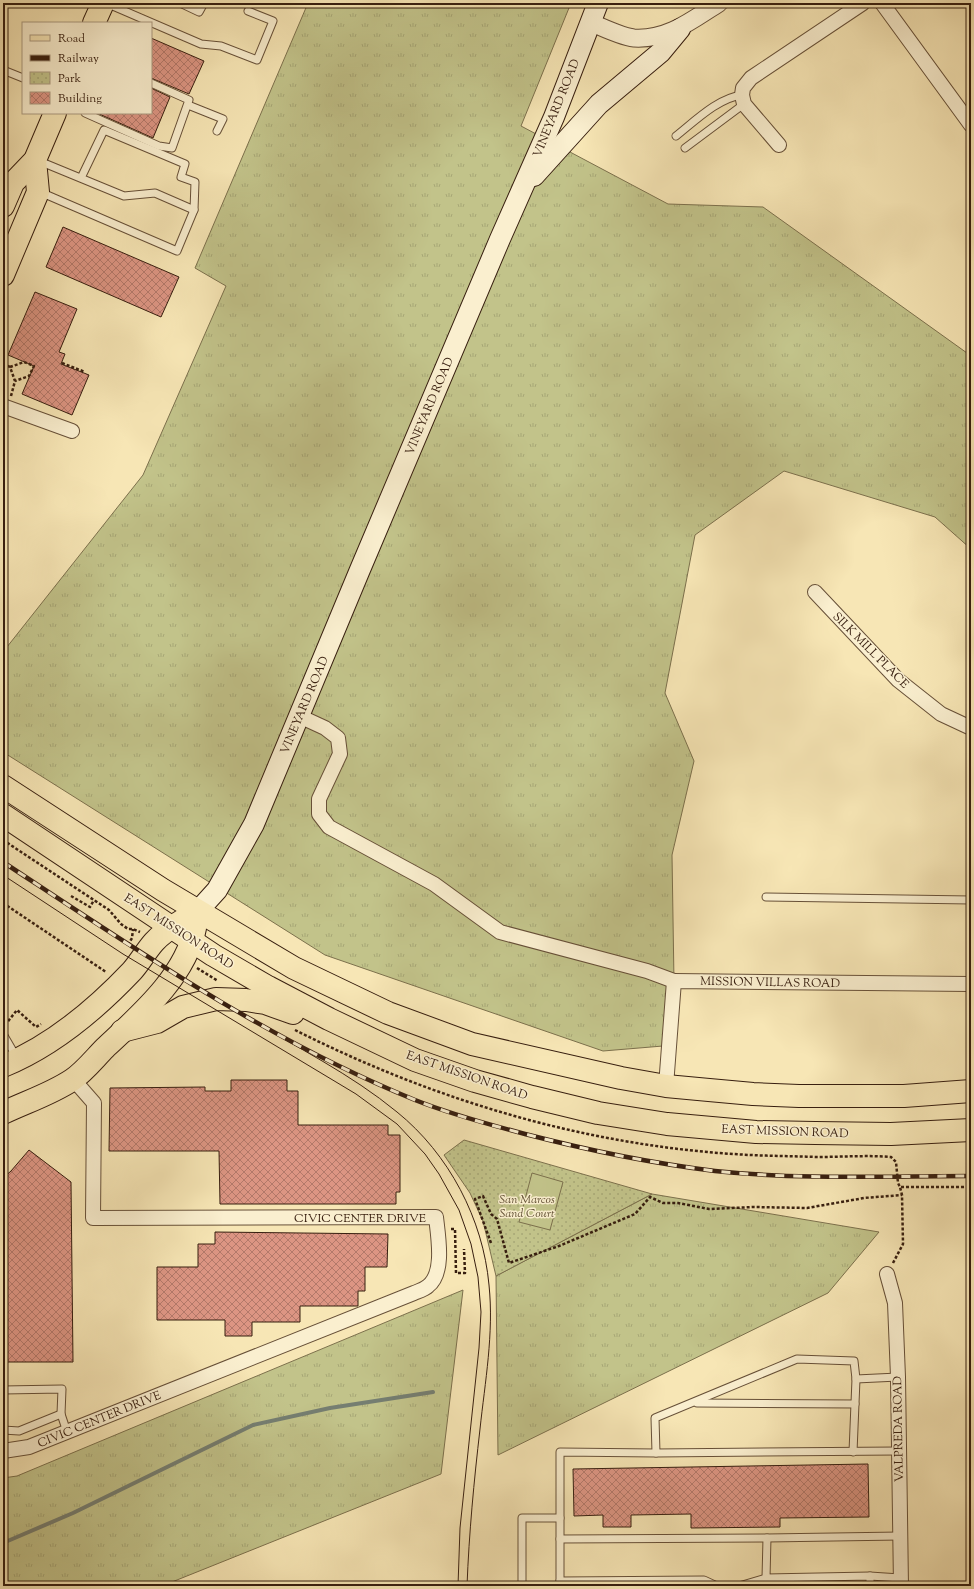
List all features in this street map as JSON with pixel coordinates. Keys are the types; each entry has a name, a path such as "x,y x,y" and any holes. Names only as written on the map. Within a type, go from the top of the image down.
{"main road":[{"path":"94,22 104,3"},
{"name":"VINEYARD ROAD","path":"198,911 217,890 254,824 554,117 598,3"},
{"path":"523,187 599,104 661,52 680,28"},
{"path":"3,206 13,183 35,160 55,114"},
{"path":"3,275 38,192 35,160"},
{"path":"3,786 198,911 300,971 360,1000 429,1029 480,1046 577,1069 666,1086 753,1094 799,1096 904,1096 971,1091"},
{"name":"EAST MISSION ROAD","path":"3,815 213,955 275,991 329,1019 415,1060 475,1081 598,1113 667,1124 756,1132 800,1133 891,1134 971,1130"},
{"path":"10,1063 48,1043 90,1011 132,971 155,940 172,927 198,911"},
{"path":"3,1113 54,1090 73,1079 147,1008 169,982 184,959 193,941 198,911"},
{"path":"122,1032 157,1022 183,1007 216,999 246,1000 265,1003 288,1011 323,1028 415,1060"}],"street":[{"path":"590,22 633,38 660,36 680,28 719,3"},
{"path":"779,145 743,99 743,88 751,78 863,3"},
{"path":"882,3 971,125"},
{"path":"7,401 72,431"},
{"name":"SILK MILL PLACE","path":"815,592 898,680 941,714 971,728"},
{"name":"MISSION VILLAS ROAD","path":"299,716 325,728 338,738 340,754 319,799 319,814 329,826 434,884 500,932 647,971 674,981 971,984"},
{"path":"666,1086 674,981"},
{"name":"CIVIC CENTER DRIVE","path":"3,1451 29,1447 67,1432 414,1293 428,1286 436,1278 439,1258 436,1217 93,1218 94,1103 73,1079"},
{"name":"VALPREDA ROAD","path":"887,1274 895,1303 898,1377 900,1582"}],"lane":[{"path":"104,3 149,22"},
{"path":"180,3 200,12 204,3"},
{"path":"152,23 201,44 221,46 257,60 272,21 248,11"},
{"path":"3,70 22,78"},
{"path":"87,114 160,146 172,148 189,100 152,83"},
{"path":"676,136 722,101 734,96 743,99"},
{"path":"685,148 743,99"},
{"path":"188,104 222,119 217,131"},
{"path":"38,192 177,251 194,210 195,182 181,177 185,164 104,130 81,178"},
{"path":"35,160 124,196 155,193 194,210"},
{"path":"766,897 971,900"},
{"path":"3,1034 10,1063"},
{"path":"656,1452 655,1418 797,1359 854,1361 856,1379 853,1452"},
{"path":"856,1379 898,1377"},
{"path":"3,1390 62,1389 61,1414 67,1432"},
{"path":"693,1403 855,1404"},
{"path":"3,1430 19,1431 61,1414"},
{"path":"717,1586 704,1580 560,1584 560,1452 898,1451"},
{"path":"522,1586 522,1518 560,1518"},
{"path":"560,1539 900,1536"},
{"path":"766,1578 767,1538"},
{"path":"870,1576 870,1586"},
{"path":"739,1586 766,1578 870,1576 900,1582"}],"path":[{"path":"3,364 10,367 24,362 34,366 29,376 15,381"},
{"path":"62,363 85,372"},
{"path":"7,401 15,381 10,367"},
{"path":"71,896 90,907 94,900"},
{"path":"3,903 106,972"},
{"path":"126,949 132,938 133,929"},
{"path":"101,977 111,968"},
{"path":"3,1027 17,1010 36,1027 46,1021"},
{"path":"887,1274 904,1244 902,1195 900,1187"},
{"path":"491,1243 475,1199 483,1196 491,1214 498,1219 509,1263 559,1246 634,1214 650,1197 663,1202 678,1203 709,1209 754,1207 807,1208 864,1198 902,1195"},
{"path":"447,1229 454,1229 456,1273 465,1273 464,1249"}],"green space":[{"path":"308,3 571,3 521,126 668,204 763,207 967,353 971,354 971,549 935,517 784,471 695,535 665,693 694,761 672,855 675,1045 603,1051 325,955 3,752 3,652 143,475 226,286 195,268"},
{"name":"San Marcos Sand Court","path":"464,1140 652,1194 496,1276 483,1221 470,1193 444,1155"},
{"path":"532,1173 563,1182 550,1230 519,1222"},
{"path":"652,1194 879,1232 828,1293 498,1455 496,1276"},
{"path":"463,1290 441,1474 162,1586 3,1586 3,1478 17,1476"}],"building":[{"path":"152,38 204,61 189,94 152,78"},
{"path":"152,88 170,97 153,138 99,114 152,114"},
{"path":"63,227 179,277 161,317 46,267"},
{"path":"35,292 77,309 59,352 65,354 61,364 89,375 72,415 22,394 34,366 8,355"},
{"path":"231,1080 287,1080 287,1091 298,1091 298,1125 388,1125 388,1135 400,1135 400,1192 396,1192 396,1204 220,1204 219,1151 109,1151 110,1088 205,1087 205,1091 231,1091"},
{"path":"29,1150 71,1182 73,1362 3,1362 3,1178"},
{"path":"215,1232 388,1234 387,1267 365,1267 365,1291 358,1291 358,1306 300,1306 300,1322 252,1322 252,1336 225,1336 225,1320 157,1320 157,1267 198,1267 198,1244 215,1244"},
{"path":"868,1464 869,1517 780,1518 780,1527 691,1528 691,1514 631,1515 631,1527 603,1527 603,1515 574,1516 573,1469"}],"waterway":[{"path":"3,1543 73,1513 253,1425 330,1408 433,1392"}],"tram line":[{"path":"3,875 123,954 356,1094 397,1124 425,1154 439,1174 459,1210 471,1244 478,1277 481,1312 479,1348 460,1528 458,1586"},
{"path":"246,1017 342,1073 361,1085 397,1112 416,1129 432,1147 447,1168 471,1212 485,1260 489,1285 490,1339 472,1507 467,1586"}],"railway":[{"path":"3,862 152,960 254,1021 307,1050 360,1076 415,1100 455,1114 483,1123 595,1151 715,1171 811,1177 971,1176"}]}
